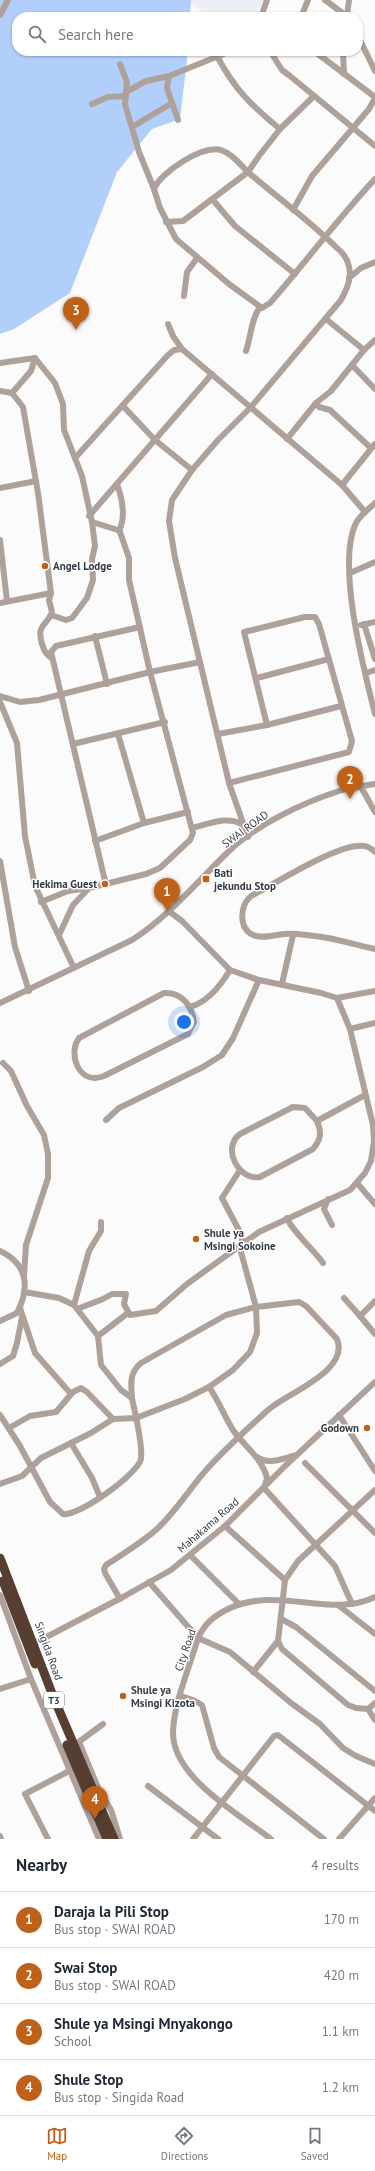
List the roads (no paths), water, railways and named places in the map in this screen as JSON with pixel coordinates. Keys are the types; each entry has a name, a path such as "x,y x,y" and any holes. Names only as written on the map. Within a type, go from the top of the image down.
{"highway":[{"name":"Singida Road","path":"0,1558 31,1645 39,1678 74,1769 107,1839"},
{"name":"Singida Road","path":"0,1574 31,1645"},
{"name":"Singida Road","path":"39,1678 76,1744 114,1839"}],"street":[{"path":"0,15 8,0"},
{"path":"263,12 267,0"},
{"path":"304,12 308,0"},
{"path":"325,0 342,12"},
{"path":"348,12 349,0"},
{"path":"363,46 375,71"},
{"path":"92,104 108,97 126,94 146,82 168,76 217,56 235,87 254,107 280,129"},
{"path":"273,56 282,70 375,146"},
{"path":"293,210 305,185 352,128 375,97 321,56"},
{"path":"342,56 344,74"},
{"path":"120,64 126,78 125,104 154,189 155,198 166,222 176,239 197,258 260,307"},
{"path":"168,76 167,88 178,120"},
{"path":"166,222 183,221 213,200 248,172 280,129 314,96"},
{"path":"132,128 172,103"},
{"path":"154,189 159,180 187,159 208,150 220,150 231,155 248,172 325,237 345,257 349,267 349,278 341,300 251,407 218,440 192,470 172,500 169,521 175,558 229,783 248,837"},
{"path":"246,351 252,334 253,319 260,307 264,307 270,303 375,179"},
{"path":"213,200 235,226 295,274"},
{"path":"184,296 187,272 197,258"},
{"path":"349,278 361,268 375,262"},
{"path":"349,267 361,268"},
{"path":"326,319 364,350"},
{"path":"168,324 173,336 182,349 342,484 365,512"},
{"path":"287,439 316,403 331,391 364,350 375,340"},
{"path":"75,458 172,351 182,349"},
{"path":"0,363 35,358"},
{"path":"12,393 31,371 35,358"},
{"path":"35,358 55,383 64,408 64,430 82,476 95,546 92,559 92,580 87,598 72,618 66,620 51,615"},
{"path":"352,365 375,389"},
{"path":"91,519 117,484 212,374"},
{"path":"0,391 12,393 23,406 36,481 51,593 49,600 52,612 42,626 39,634 44,651 50,657"},
{"path":"316,403 319,407 330,410 373,446 342,484"},
{"path":"123,406 155,440 192,470"},
{"path":"0,488 36,481"},
{"path":"41,902 68,891 106,885 160,868 190,840 192,828 165,722 150,672 129,580 129,558 119,531 122,523 122,516 121,496 117,484"},
{"path":"375,503 357,522 352,537 350,573 356,626 375,714"},
{"path":"91,519 119,531"},
{"path":"0,540 7,601"},
{"path":"350,573 375,562"},
{"path":"0,602 51,593"},
{"path":"229,783 349,752 352,741 319,624 315,617 305,617 246,630 244,635 257,678 267,725"},
{"path":"356,626 375,622"},
{"path":"364,624 375,659"},
{"path":"106,885 73,744 50,657 51,650 56,646 140,627"},
{"path":"95,636 107,684"},
{"path":"257,678 329,659"},
{"path":"0,696 20,702 61,696 150,672 200,662"},
{"path":"366,673 375,670"},
{"path":"0,702 17,743 27,853 35,886 41,902 74,968"},
{"path":"218,734 267,725 341,706"},
{"path":"73,744 165,722"},
{"path":"118,734 144,823"},
{"name":"SWAI ROAD","path":"0,1003 29,991 132,940 150,928 170,912 229,851 278,817 305,804 340,791 375,784"},
{"path":"361,787 375,812"},
{"path":"95,841 144,823 188,812"},
{"path":"192,828 224,820 237,821 243,825"},
{"path":"374,849 358,846 337,851 246,900 242,910 242,918 247,930 251,934 263,937 293,935 316,936 375,949"},
{"path":"0,861 2,891 15,947 29,991"},
{"path":"59,936 73,906 89,888"},
{"path":"170,912 182,921 230,970 259,980 282,984 337,998 375,991"},
{"path":"282,984 293,935"},
{"path":"190,1007 205,999 214,991 230,970"},
{"path":"106,1120 119,1108 203,1067 222,1055 233,1038 259,980"},
{"path":"164,993 177,995 190,1007 194,1022 191,1030 184,1037 104,1076 94,1078 89,1077 83,1074 77,1066 73,1048 79,1038 164,993"},
{"path":"75,1307 118,1293 126,1294 124,1304 128,1313 133,1315 156,1311 177,1292 241,1244 287,1218 328,1199 343,1194 357,1183 368,1168 371,1161 374,1141 374,1125 365,1096 350,1029 337,998"},
{"path":"350,1029 375,1023"},
{"path":"1,1063 11,1071 27,1106 44,1135 48,1154 48,1178 26,1245 24,1276 26,1284 20,1308 35,1353 71,1394"},
{"path":"317,1121 365,1096"},
{"path":"294,1107 305,1108 317,1121 321,1134 319,1142 313,1149 260,1177 248,1176 240,1170 233,1157 231,1148 232,1140 240,1134 294,1107"},
{"path":"368,1168 375,1172"},
{"path":"0,1484 22,1476 41,1458 113,1419 136,1418 185,1399 209,1387 233,1370 250,1352 257,1332 256,1307 241,1252 241,1233 222,1198 240,1170"},
{"path":"357,1183 375,1204"},
{"path":"328,1199 324,1209 332,1225"},
{"path":"287,1218 291,1227 311,1247 323,1263"},
{"path":"75,1307 89,1251 101,1231 101,1222"},
{"path":"0,1251 13,1260 24,1276"},
{"path":"24,1292 59,1298 75,1307 98,1336 101,1365 121,1390 132,1398"},
{"path":"344,1298 375,1334"},
{"path":"0,1415 9,1428 50,1502 63,1514 70,1514 100,1497 124,1480 140,1463 141,1451 132,1398 131,1378 134,1368 141,1363 226,1316 256,1307 295,1301 302,1304 337,1339 340,1352 337,1358 322,1374 304,1388 274,1405 238,1437 206,1470 166,1520 140,1543 106,1565 104,1569 105,1573 120,1599"},
{"path":"360,1316 375,1301"},
{"path":"0,1321 12,1316 20,1308"},
{"path":"98,1336 128,1313"},
{"path":"0,1364 13,1356 18,1343 22,1315"},
{"name":"Mahakama Road","path":"31,1645 120,1599 171,1570 225,1526 296,1455 375,1382"},
{"path":"209,1387 238,1437 254,1455 266,1474 264,1488 335,1566 352,1604"},
{"path":"9,1428 30,1416 56,1412 76,1389 84,1389 113,1419"},
{"path":"339,1415 375,1471"},
{"path":"71,1443 92,1478 100,1497"},
{"path":"254,1455 267,1461 278,1460 296,1455"},
{"path":"305,1463 321,1477 352,1512 375,1533"},
{"path":"254,1672 278,1641 285,1580 298,1561 375,1490"},
{"path":"225,1526 285,1580"},
{"path":"190,1555 239,1604"},
{"path":"149,1582 198,1638 227,1650 291,1704 320,1724 343,1748 356,1756 375,1764"},
{"path":"0,1596 39,1678 0,1689"},
{"name":"City Road","path":"271,1839 222,1802 191,1775 175,1746 173,1733 175,1716 198,1638 203,1627 214,1616 239,1604 254,1600 283,1600 338,1605 352,1604 375,1597"},
{"path":"338,1605 375,1634"},
{"path":"281,1619 296,1627 375,1691"},
{"path":"278,1641 282,1650 348,1705 356,1708 368,1709 375,1703"},
{"path":"181,1696 194,1700 202,1706 216,1753 242,1776 324,1839"},
{"path":"368,1709 375,1720"},
{"path":"104,1724 76,1744 111,1810 120,1839"},
{"path":"193,1839 274,1736 278,1735 375,1811"},
{"path":"48,1839 25,1794 74,1769 99,1839"},
{"path":"148,1786 218,1839"},
{"path":"339,1839 375,1798"}],"place":[{"name":"Shule ya Msingi Mnyakongo","path":"76,330"},
{"name":"Angel Lodge","path":"45,566"},
{"name":"Swai Stop","path":"350,799"},
{"name":"Bati jekundu Stop","path":"206,879"},
{"name":"Hekima Guest","path":"105,884"},
{"name":"Daraja la Pili Stop","path":"167,911"},
{"name":"Shule ya Msingi Sokoine","path":"196,1239"},
{"name":"Godown","path":"367,1428"},
{"name":"Shule ya Msingi Kizota","path":"123,1696"},
{"name":"Shule Stop","path":"95,1819"}]}
